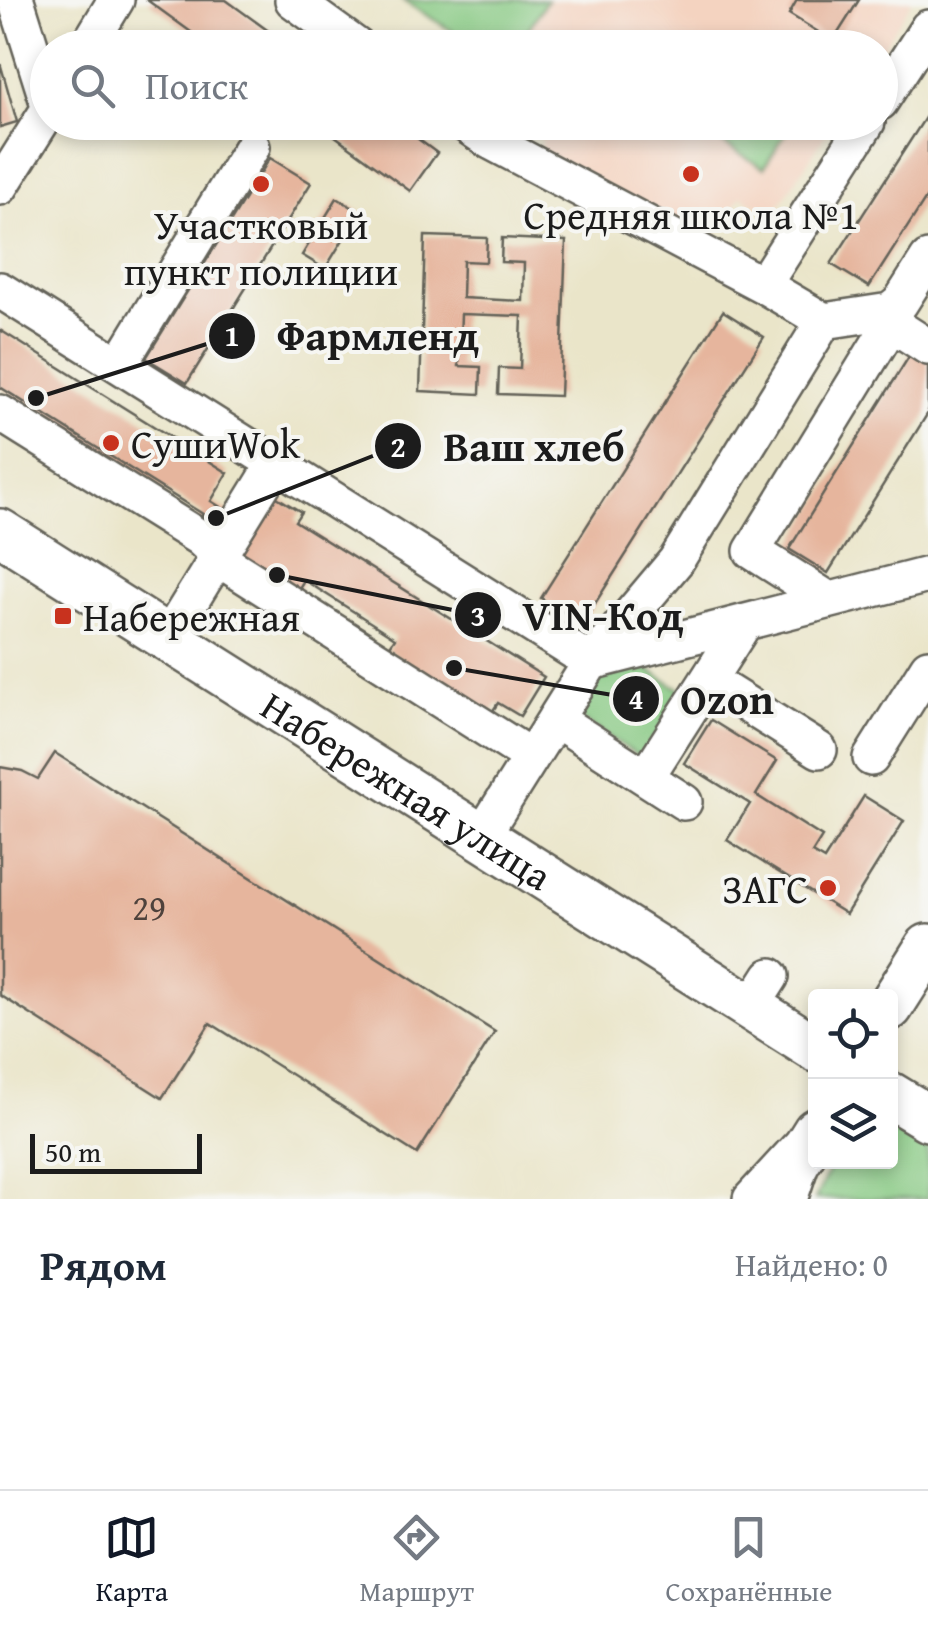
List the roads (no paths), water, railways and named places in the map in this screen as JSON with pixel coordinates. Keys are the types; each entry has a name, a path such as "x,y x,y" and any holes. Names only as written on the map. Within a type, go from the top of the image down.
{"main road":[{"name":"Набережная улица","path":"0,532 480,837 761,992 808,1041"},
{"path":"898,994 928,946"},
{"path":"898,1100 928,1118"},
{"path":"784,1199 796,1163 808,1143"}],"street":[{"path":"16,0 30,45"},
{"path":"98,30 116,0"},
{"path":"293,0 334,30"},
{"path":"898,74 928,28"},
{"path":"0,187 30,140"},
{"path":"489,140 824,320 884,319 928,347"},
{"path":"762,285 856,140"},
{"path":"119,365 252,147"},
{"path":"830,600 752,552 884,319 900,303 928,259"},
{"path":"0,290 591,662 928,574"},
{"path":"480,837 591,662 676,562 824,320"},
{"path":"0,413 200,538 218,556 531,757"},
{"path":"168,638 276,464"},
{"path":"646,778 745,622"},
{"path":"871,758 928,668"},
{"path":"708,680 820,750"},
{"path":"555,719 684,802"},
{"path":"751,1199 808,1138"}],"place":[{"name":"Средняя школа №1","path":"691,174"},
{"name":"Участковый пункт полиции","path":"261,184"},
{"name":"Фармленд","path":"36,398"},
{"name":"СушиWok","path":"111,443"},
{"name":"Ваш хлеб","path":"216,518"},
{"name":"VIN-Код","path":"277,575"},
{"name":"Набережная","path":"63,616"},
{"name":"Ozon","path":"454,668"},
{"name":"ЗАГС","path":"828,888"}]}
